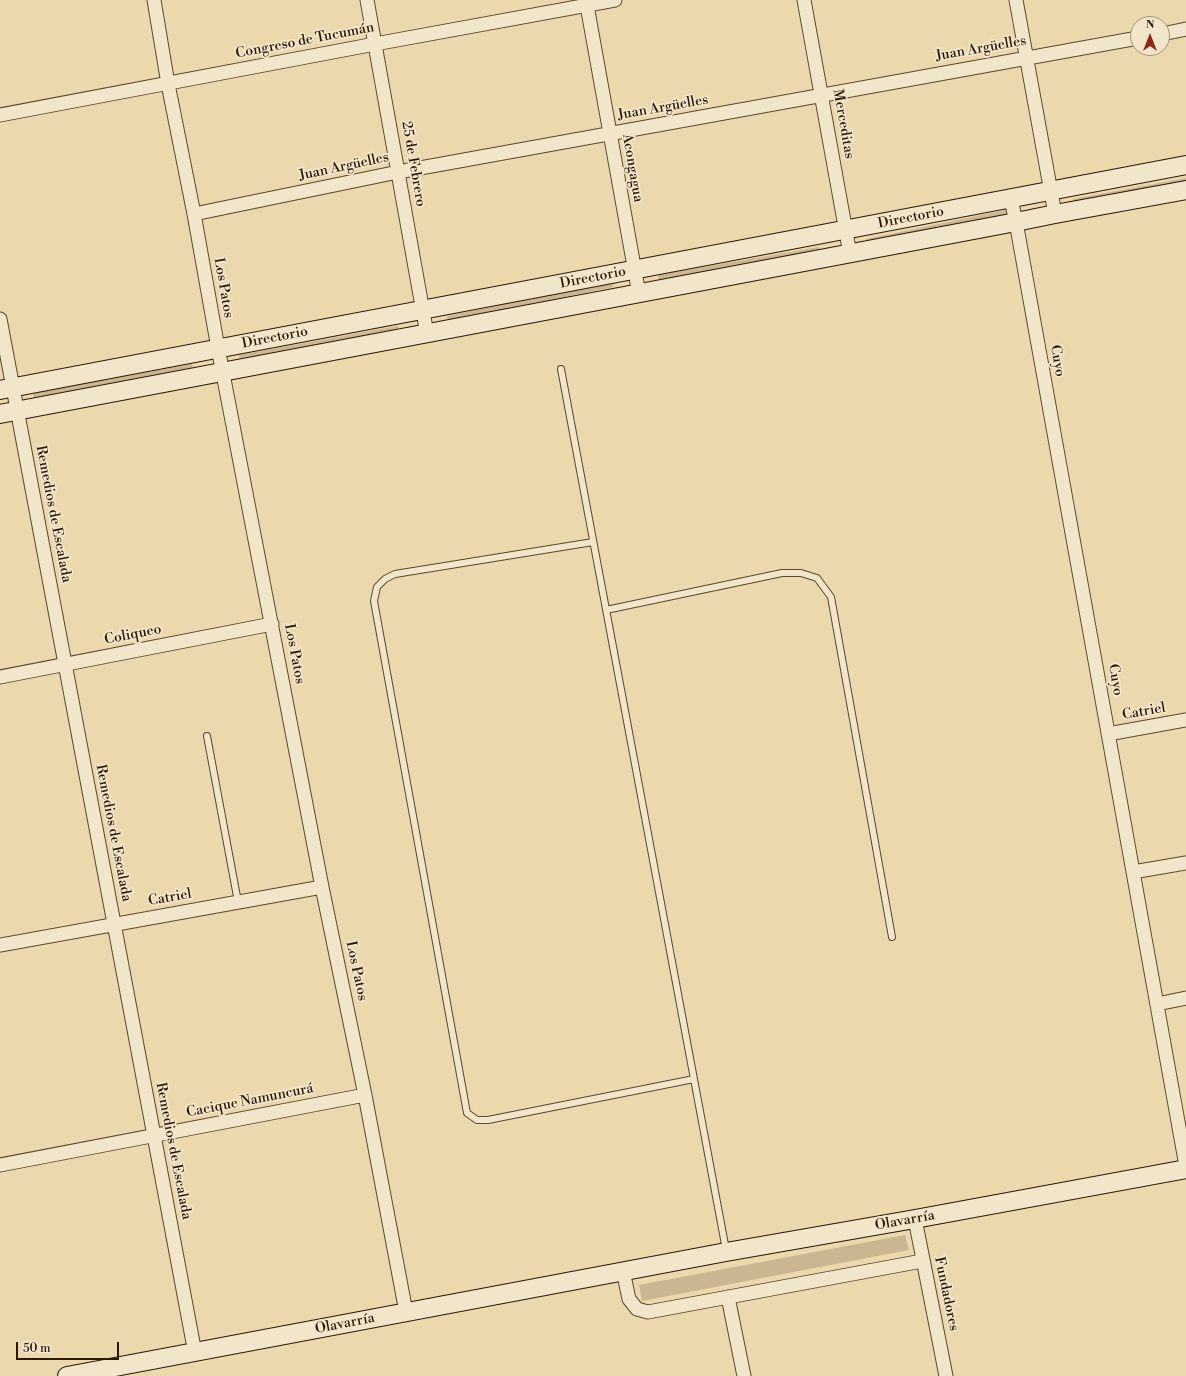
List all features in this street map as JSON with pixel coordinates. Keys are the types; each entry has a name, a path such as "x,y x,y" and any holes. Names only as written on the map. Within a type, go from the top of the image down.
{"main road":[{"name":"Directorio","path":"6,389 1186,165"},
{"name":"Directorio","path":"9,413 1186,190"},
{"name":"Olavarría","path":"67,1376 623,1271 915,1219 1186,1168"}],"street":[{"name":"Los Patos","path":"154,0 168,84 194,214 218,348 322,887 365,1095 406,1312"},
{"name":"25 de Febrero","path":"367,0 427,334"},
{"name":"Congreso de Tucumán","path":"0,115 586,3 615,0"},
{"name":"Merceditas","path":"804,0 850,254"},
{"path":"1016,0 1055,214"},
{"name":"Acongagua","path":"586,3 639,294"},
{"path":"1170,32 1186,29"},
{"name":"Juan Argüelles","path":"194,214 398,172 1130,39"},
{"name":"Cuyo","path":"1011,199 1186,1168"},
{"name":"Remedios de Escalada","path":"0,319 9,413 65,664 195,1352"},
{"name":"Coliqueo","path":"0,677 272,624"},
{"name":"Catriel","path":"1108,734 1186,720"},
{"path":"1133,872 1186,863"},
{"name":"Catriel","path":"0,945 322,887"},
{"path":"1157,1004 1186,998"},
{"name":"Cacique Namuncurá","path":"0,1165 365,1095"},
{"name":"Fundadores","path":"915,1219 945,1376"},
{"path":"623,1271 629,1299 637,1309 648,1312 922,1261"},
{"path":"728,1297 744,1376"}],"lane":[{"path":"561,369 726,1252"},
{"path":"593,542 395,574 385,579 378,587 374,601 467,1113 477,1120 488,1120 694,1079"},
{"path":"606,610 782,573 801,573 817,578 831,597 892,937"},
{"path":"207,736 238,902"}],"shaded area":[{"path":"1186,178 1186,183 1074,204 1073,199"},
{"path":"1006,210 1007,215 866,244 866,239"},
{"path":"819,247 820,252 659,280 658,275"},
{"path":"612,282 613,287 448,321 447,316"},
{"path":"398,326 399,331 240,360 239,355"},
{"path":"192,364 193,369 34,398 33,393"},
{"path":"905,1235 909,1250 642,1301 639,1285"}]}
